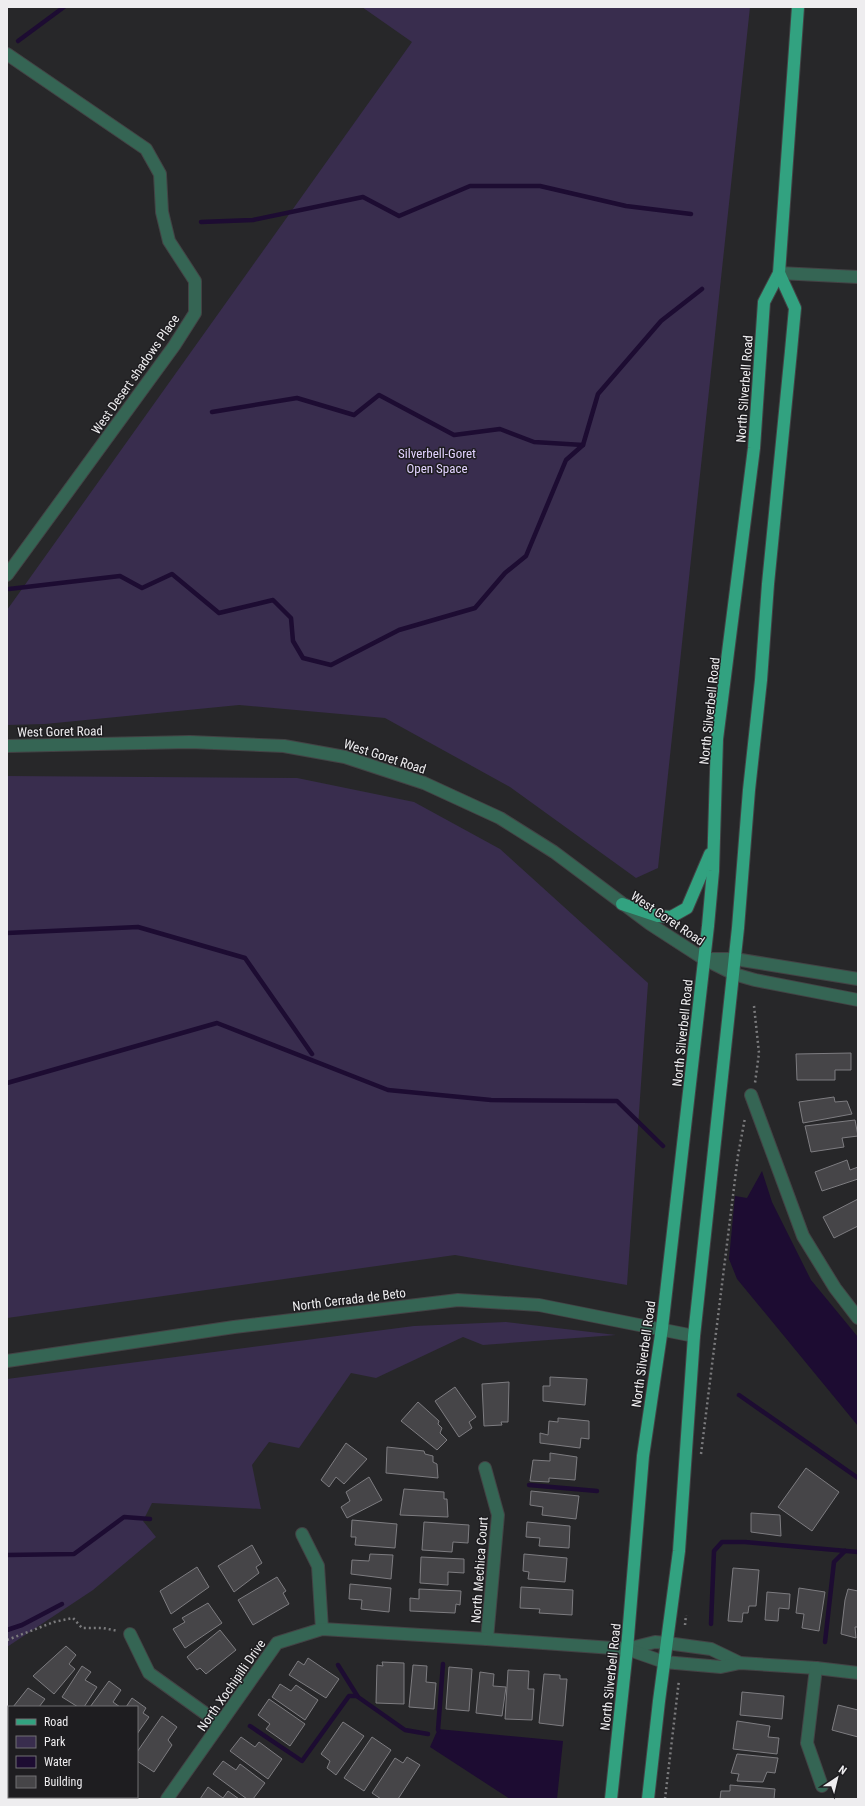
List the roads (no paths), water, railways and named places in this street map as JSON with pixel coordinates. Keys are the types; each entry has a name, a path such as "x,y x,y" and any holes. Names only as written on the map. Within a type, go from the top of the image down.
{"main road":[{"name":"North Silverbell Road","path":"611,1799 627,1649 644,1456 662,1328 704,959 714,845 718,739 754,448 764,302 780,273 798,7"},
{"name":"North Silverbell Road","path":"648,1799 679,1551 694,1336 734,974 749,790 762,680 768,584 795,308 780,273"},
{"path":"622,904 658,916 671,917 687,908 714,845"}],"street":[{"name":"West Desert shadows Place","path":"7,54 146,149 160,174 162,212 169,241 195,281 195,313 174,346 7,575"},
{"path":"780,273 858,278"},
{"name":"West Goret Road","path":"7,746 190,742 284,746 345,757 424,783 500,818 583,872 622,904 704,959 734,974 755,980 858,1000"},
{"name":"West Goret Road","path":"704,959 735,959 858,979"},
{"path":"751,1095 803,1236 835,1288 858,1318"},
{"name":"North Cerrada de Beto","path":"7,1361 234,1327 458,1300 539,1305 662,1328 694,1336"},
{"name":"North Mechica Court","path":"485,1468 498,1515 487,1639 627,1649 656,1642 667,1643 711,1648 740,1663"},
{"path":"302,1534 318,1566 322,1629"},
{"name":"North Xochipilli Drive","path":"167,1799 277,1643 322,1629 487,1639"},
{"path":"130,1634 149,1673 220,1724"},
{"path":"627,1649 664,1662 721,1667 740,1663 816,1668 858,1673"},
{"path":"816,1668 807,1743 822,1786"}],"water":[{"path":"762,1171 772,1202 811,1280 858,1337 858,1426 737,1279 729,1259 735,1196 747,1198"},
{"path":"438,1729 563,1741 557,1799 510,1799 430,1747"}],"waterway":[{"path":"18,41 64,7"},
{"path":"201,222 253,220 363,197 399,216 470,186 540,186 626,206 691,214"},
{"path":"9,589 120,576 142,588 172,574 219,613 273,600 291,618 293,641 303,658 331,665 399,630 475,608 505,573 526,556 566,460 583,445 598,394 661,321 702,289"},
{"path":"212,412 297,398 354,415 379,395 454,435 500,429 534,442 583,445"},
{"path":"7,933 138,927 245,958 312,1054"},
{"path":"7,1083 217,1023 388,1090 491,1100 617,1101 663,1146"},
{"path":"739,1395 858,1478"},
{"path":"529,1485 597,1491"},
{"path":"7,1555 74,1554 124,1517 150,1519"},
{"path":"711,1624 714,1551 722,1542 745,1542 858,1552"},
{"path":"825,1642 834,1562 845,1551"},
{"path":"7,1630 22,1625 62,1604"},
{"path":"438,1730 443,1664"},
{"path":"338,1665 358,1697 405,1730 428,1734"},
{"path":"250,1726 302,1761 349,1696 357,1696"}],"park label":[{"name":"Silverbell-Goret Open Space","path":"437,460"}]}
